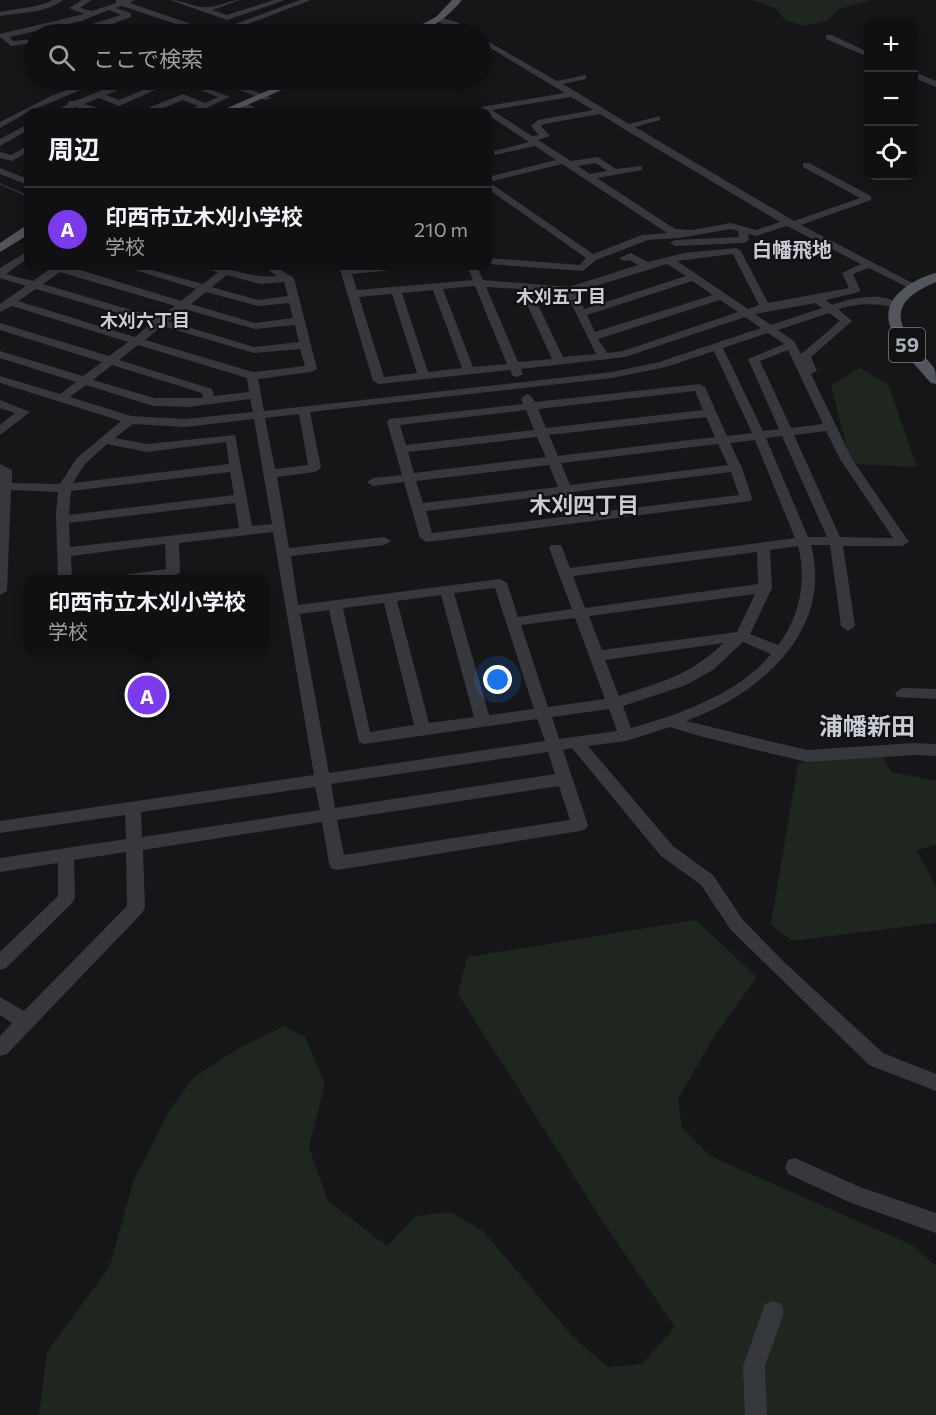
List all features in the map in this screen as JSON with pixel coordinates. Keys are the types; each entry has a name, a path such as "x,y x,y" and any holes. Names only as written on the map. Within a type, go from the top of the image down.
{"main road":[{"path":"433,24 443,20 457,0"},
{"path":"436,24 465,0"},
{"path":"251,108 265,97 279,90"},
{"path":"234,108 284,90"},
{"path":"0,240 24,225"},
{"path":"0,248 24,233"},
{"name":"59","path":"936,277 913,286 899,297 894,304 892,314 896,329 936,380"}],"street":[{"path":"1,9 37,10 59,0"},
{"path":"88,0 73,8 92,14"},
{"path":"178,1 192,0"},
{"path":"205,10 236,0"},
{"path":"178,1 230,18 281,0"},
{"path":"243,24 307,0"},
{"path":"52,24 92,14 111,4 128,2 186,24"},
{"path":"104,24 128,15 111,4"},
{"path":"443,20 451,24"},
{"path":"24,31 3,36 11,44 24,43"},
{"path":"829,37 864,54"},
{"path":"492,46 791,224 844,251 835,256 913,286"},
{"path":"554,84 583,77"},
{"path":"918,77 936,84"},
{"path":"33,108 74,90"},
{"path":"66,108 108,90"},
{"path":"98,94 119,103 151,90"},
{"path":"202,108 226,97 207,90"},
{"path":"246,90 265,97"},
{"path":"530,112 572,94"},
{"path":"156,108 183,97 207,106"},
{"path":"54,98 88,108"},
{"path":"492,109 530,112 600,111"},
{"path":"1,123 24,112"},
{"path":"497,153 546,136 535,126 530,112"},
{"path":"492,113 673,232 692,233 731,226 756,233 791,224 868,198 806,165"},
{"path":"627,127 657,118"},
{"path":"0,143 24,129"},
{"path":"14,135 24,138"},
{"path":"0,155 12,158 24,151"},
{"path":"492,179 568,162 598,160 614,172"},
{"path":"590,177 639,168"},
{"path":"0,171 24,180"},
{"path":"492,188 592,258"},
{"path":"583,268 592,258 633,241 654,236 699,235 711,230"},
{"path":"654,236 656,244 697,243 744,240 743,231"},
{"path":"353,294 479,283 570,290 684,256 736,251 765,307"},
{"path":"624,258 631,256 646,266"},
{"path":"0,274 24,257"},
{"path":"565,573 804,541 902,542 842,452 791,345 669,260"},
{"path":"492,261 583,268 599,280"},
{"path":"346,270 379,381 625,354 765,307 855,290 847,273 865,266"},
{"path":"5,305 56,270"},
{"path":"70,270 255,326 299,321"},
{"path":"141,270 258,303 294,299"},
{"path":"222,270 260,281 289,278"},
{"path":"5,305 136,340 252,376 311,369 289,278 275,270"},
{"path":"474,270 578,519"},
{"path":"60,399 226,271"},
{"path":"0,274 254,350 305,345"},
{"path":"581,313 694,277"},
{"path":"524,286 560,361"},
{"path":"437,287 469,371"},
{"path":"570,290 603,356"},
{"path":"396,291 424,376"},
{"path":"592,337 722,296"},
{"path":"817,299 847,321 805,356 840,435 845,450 842,452"},
{"path":"0,391 5,381 130,420 174,424 523,386 645,369 832,308 863,300 894,304"},
{"path":"0,326 208,391 209,400"},
{"path":"791,345 754,359 789,432 836,543 848,626"},
{"path":"0,827 553,744 627,735 717,704 742,687 781,652 804,610 809,572 804,541 760,435 717,347"},
{"path":"0,354 153,402 178,403 255,395"},
{"path":"252,376 292,610 337,863 580,825 500,584 292,610"},
{"path":"699,387 711,413 744,486 746,498 427,538 393,422 699,387"},
{"path":"0,404 24,412 0,430"},
{"path":"269,474 315,468 304,410"},
{"path":"400,449 711,413"},
{"path":"65,575 65,488 77,466 130,420"},
{"path":"373,482 830,427"},
{"path":"107,440 147,448 231,438 246,531"},
{"path":"3,489 65,488 236,467"},
{"path":"0,468 6,470 3,489 0,591"},
{"path":"418,508 736,468"},
{"path":"64,520 241,498"},
{"path":"64,552 278,527"},
{"path":"154,575 173,573 172,540"},
{"path":"283,553 384,541"},
{"path":"335,604 364,738 614,703 690,676 708,666 740,636 765,588 763,547"},
{"path":"556,548 627,735"},
{"path":"512,622 765,588"},
{"path":"446,590 483,721"},
{"path":"389,597 423,729"},
{"path":"597,656 740,636 781,652"},
{"path":"903,693 936,694"},
{"path":"670,722 714,735 807,756 914,749 936,750"},
{"path":"575,741 667,851 707,880 736,926 778,967 876,1059 936,1083"},
{"path":"0,865 564,779"},
{"path":"0,1048 136,908 133,807"},
{"path":"0,963 66,898 66,855"},
{"path":"0,1005 26,1022"},
{"path":"795,1167 856,1195 936,1223"},
{"path":"756,1415 754,1366 773,1312"}],"shaded area":[{"path":"751,0 871,0 839,9 828,20 805,26 785,20 775,8"},
{"path":"860,368 888,384 917,467 851,464 831,385"},
{"path":"876,745 891,772 936,781 936,845 916,850 936,886 936,923 792,941 771,924 798,764"},
{"path":"696,920 757,977 713,1038 678,1099 682,1127 710,1156 912,1245 936,1266 936,1415 39,1415 47,1352 110,1266 133,1182 169,1111 194,1077 241,1047 284,1026 305,1037 325,1084 309,1147 328,1201 387,1246 416,1216 451,1212 483,1231 573,1337 608,1367 642,1364 675,1327 603,1222 458,994 467,957"}],"waterway":[{"path":"0,184 24,194"}],"place":[{"name":"印西市立木刈小学校","path":"147,695"}],"district":[{"name":"白幡飛地","path":"792,250"},
{"name":"木刈五丁目","path":"561,297"},
{"name":"木刈六丁目","path":"145,321"},
{"name":"木刈四丁目","path":"584,505"},
{"name":"浦幡新田","path":"867,727"}]}
